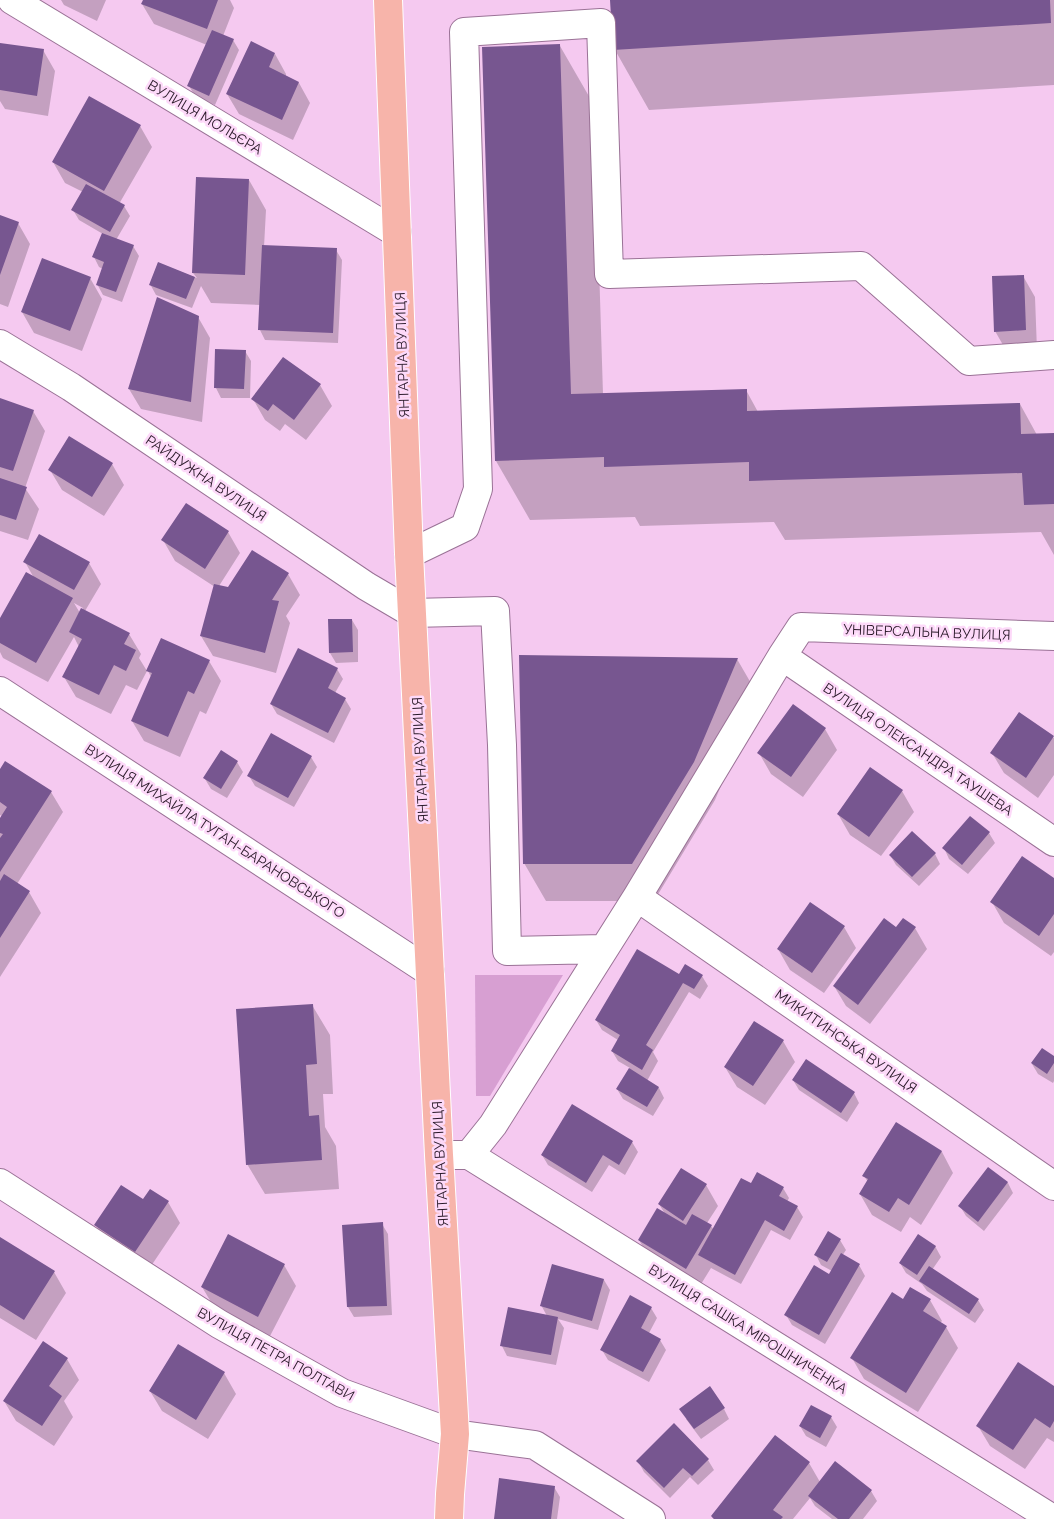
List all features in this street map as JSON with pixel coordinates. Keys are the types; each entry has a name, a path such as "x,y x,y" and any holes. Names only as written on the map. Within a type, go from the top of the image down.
{"main road":[{"name":"ЯНТАРНА ВУЛИЦЯ","path":"388,0 409,554 455,1434 449,1519"}],"street":[{"name":"ВУЛИЦЯ МОЛЬЄРА","path":"12,0 397,233"},
{"path":"409,554 465,527 478,489 464,32 601,23 609,274 861,266 968,360 1054,355"},
{"name":"РАЙДУЖНА ВУЛИЦЯ","path":"0,344 71,388 366,586 412,613"},
{"path":"412,613 494,611 502,745 507,951 604,949"},
{"name":"УНІВЕРСАЛЬНА ВУЛИЦЯ","path":"782,656 801,627 1054,636"},
{"path":"439,1155 469,1155 493,1125 637,897 782,656"},
{"name":"ВУЛИЦЯ ОЛЕКСАНДРА ТАУШЕВА","path":"782,656 1054,842"},
{"name":"ВУЛИЦЯ МИХАЙЛА ТУГАН-БАРАНОВСЬКОГО","path":"0,691 430,972"},
{"name":"МИКИТИНСЬКА ВУЛИЦЯ","path":"637,897 1054,1186"},
{"name":"ВУЛИЦЯ САШКА МІРОШНИЧЕНКА","path":"469,1155 1053,1519"},
{"name":"ВУЛИЦЯ ПЕТРА ПОЛТАВИ","path":"0,1183 219,1324 342,1393 455,1434 535,1445 652,1519"}],"shaded area":[{"path":"475,975 563,975 490,1096 476,1096"}],"building":[{"path":"143,0 218,0 207,29 141,4"},
{"path":"610,0 1050,0 1051,23 613,50"},
{"path":"212,30 234,39 209,96 187,86"},
{"path":"251,41 275,53 269,67 299,82 282,120 226,94"},
{"path":"0,43 44,49 37,96 0,90"},
{"path":"560,44 571,394 747,389 747,411 1020,403 1021,434 1054,433 1054,504 1024,505 1022,473 749,481 749,462 604,467 604,457 495,461 482,47"},
{"path":"89,96 141,125 104,191 52,162"},
{"path":"196,177 249,179 245,275 192,273"},
{"path":"86,184 125,205 110,232 71,210"},
{"path":"0,215 19,222 0,275"},
{"path":"102,233 134,245 116,292 96,285 104,262 92,257"},
{"path":"262,245 337,248 333,333 258,330"},
{"path":"42,258 91,277 70,331 21,312"},
{"path":"158,262 195,277 186,299 149,285"},
{"path":"1024,275 1026,330 994,332 992,276"},
{"path":"157,297 199,316 191,402 128,389"},
{"path":"215,349 246,350 244,389 214,388"},
{"path":"283,357 321,384 294,420 273,404 268,411 251,399"},
{"path":"0,398 34,410 13,471 0,467"},
{"path":"69,436 113,463 92,497 48,470"},
{"path":"0,478 27,487 16,520 0,515"},
{"path":"186,503 229,531 205,569 161,540"},
{"path":"39,534 90,562 74,590 23,562"},
{"path":"252,550 289,573 272,600 279,601 265,653 200,636 214,584 228,587"},
{"path":"26,572 73,598 36,663 0,643 0,618"},
{"path":"81,608 130,633 124,644 136,650 126,671 114,665 99,695 62,677 82,639 69,632"},
{"path":"328,619 352,619 353,652 329,653"},
{"path":"161,638 210,660 194,694 188,691 168,737 131,721 152,673 146,671"},
{"path":"298,648 338,668 328,688 346,698 328,733 270,704"},
{"path":"519,655 738,658 694,762 632,864 523,864"},
{"path":"793,704 826,728 791,777 757,753"},
{"path":"1019,712 1054,736 1026,778 990,753"},
{"path":"271,733 312,756 288,798 247,776"},
{"path":"221,750 238,761 221,789 203,778"},
{"path":"5,761 52,791 0,872 0,838 3,834 0,833 0,818 7,807 0,802 0,769"},
{"path":"870,767 903,790 869,837 837,814"},
{"path":"970,816 990,832 962,865 942,848"},
{"path":"912,831 936,853 912,877 889,855"},
{"path":"1022,856 1054,878 1054,914 1039,936 990,902"},
{"path":"4,874 30,891 0,938 0,881"},
{"path":"810,902 845,926 812,973 777,949"},
{"path":"884,918 896,927 903,918 916,927 858,1005 833,986"},
{"path":"637,949 679,974 685,964 703,975 694,989 683,983 646,1045 653,1050 642,1070 611,1051 620,1035 595,1020"},
{"path":"313,1004 317,1064 306,1065 309,1116 319,1115 322,1160 246,1165 236,1009"},
{"path":"754,1021 784,1040 753,1086 724,1067"},
{"path":"1042,1048 1054,1056 1054,1063 1047,1074 1031,1063"},
{"path":"806,1059 855,1092 841,1113 792,1080"},
{"path":"629,1068 659,1087 647,1107 616,1089"},
{"path":"572,1104 633,1141 619,1165 603,1155 586,1183 541,1155"},
{"path":"896,1122 942,1151 909,1205 898,1198 889,1212 859,1194 868,1179 862,1176"},
{"path":"988,1167 1008,1182 978,1222 958,1206"},
{"path":"681,1168 707,1184 683,1221 658,1204"},
{"path":"757,1172 784,1187 779,1196 798,1206 784,1231 765,1220 735,1275 698,1255 741,1178 751,1183"},
{"path":"121,1185 143,1199 150,1189 169,1201 135,1252 94,1225"},
{"path":"657,1208 686,1225 692,1214 712,1225 686,1269 638,1240"},
{"path":"383,1222 387,1306 347,1307 342,1225"},
{"path":"828,1231 841,1239 827,1262 814,1255"},
{"path":"228,1234 285,1264 258,1317 201,1287"},
{"path":"918,1234 936,1246 917,1275 899,1263"},
{"path":"0,1237 55,1271 24,1320 0,1305"},
{"path":"841,1253 860,1264 819,1335 784,1315 814,1265 829,1274"},
{"path":"552,1264 604,1279 592,1321 540,1306"},
{"path":"929,1266 979,1299 969,1314 919,1281"},
{"path":"910,1287 931,1299 923,1311 947,1326 906,1393 850,1358 892,1292 903,1299"},
{"path":"630,1295 652,1307 641,1328 661,1339 643,1372 600,1350"},
{"path":"508,1307 558,1317 551,1355 500,1346"},
{"path":"43,1341 68,1358 49,1386 62,1396 42,1426 3,1401"},
{"path":"178,1344 225,1372 196,1420 149,1391"},
{"path":"1018,1362 1054,1386 1054,1421 1050,1428 1035,1418 1013,1450 976,1426"},
{"path":"710,1386 725,1408 694,1429 679,1409"},
{"path":"811,1405 832,1416 820,1438 799,1426"},
{"path":"674,1423 709,1459 692,1476 683,1468 664,1488 636,1461"},
{"path":"775,1435 810,1462 773,1510 783,1517 781,1519 714,1519 711,1516"},
{"path":"835,1461 872,1490 849,1519 838,1519 808,1496"},
{"path":"499,1478 555,1486 551,1519 494,1519"}]}
